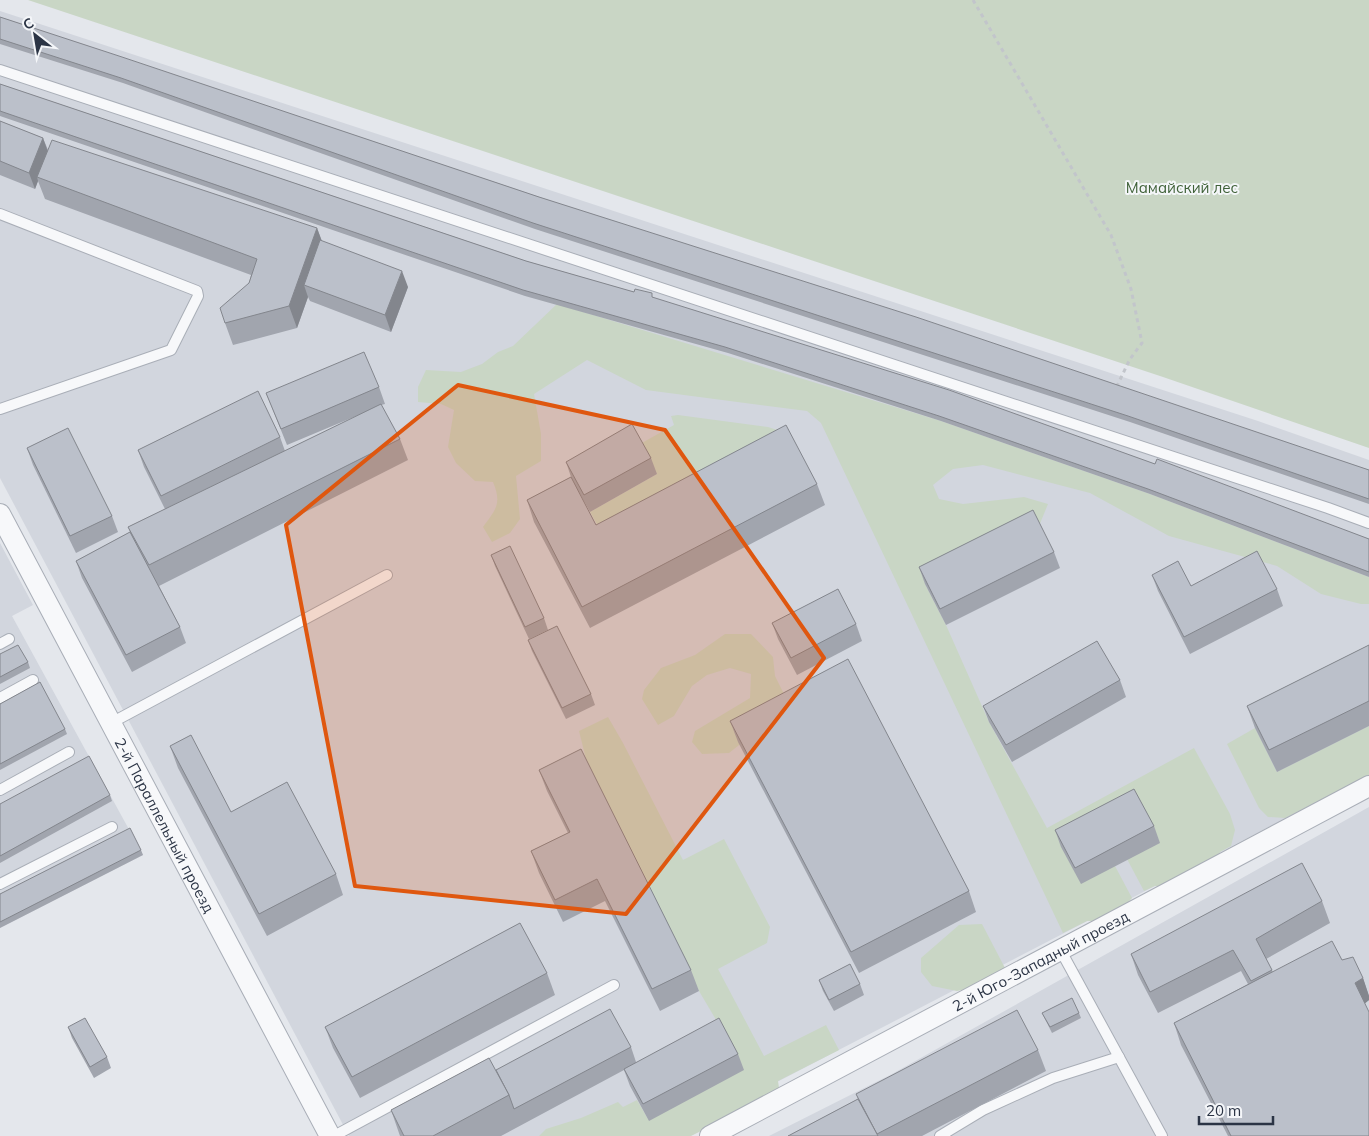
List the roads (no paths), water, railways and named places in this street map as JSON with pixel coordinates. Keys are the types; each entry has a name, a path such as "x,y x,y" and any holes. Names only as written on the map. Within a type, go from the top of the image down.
{"street":[{"name":"2-й Параллельный проезд","path":"0,514 332,1136"},
{"name":"2-й Юго-Западный проезд","path":"710,1136 1369,786"}],"lane":[{"path":"0,70 1328,508 1369,524"},
{"path":"0,214 197,291 198,296 171,350 0,410"},
{"path":"111,723 387,575"},
{"path":"0,698 33,680"},
{"path":"0,790 69,752"},
{"path":"0,884 112,827"},
{"path":"1061,951 1162,1136"},
{"path":"332,1136 614,985"},
{"path":"940,1136 983,1110 1053,1078 1119,1057"}],"park label":[{"name":"Мамайский лес","path":"1182,187"}]}
